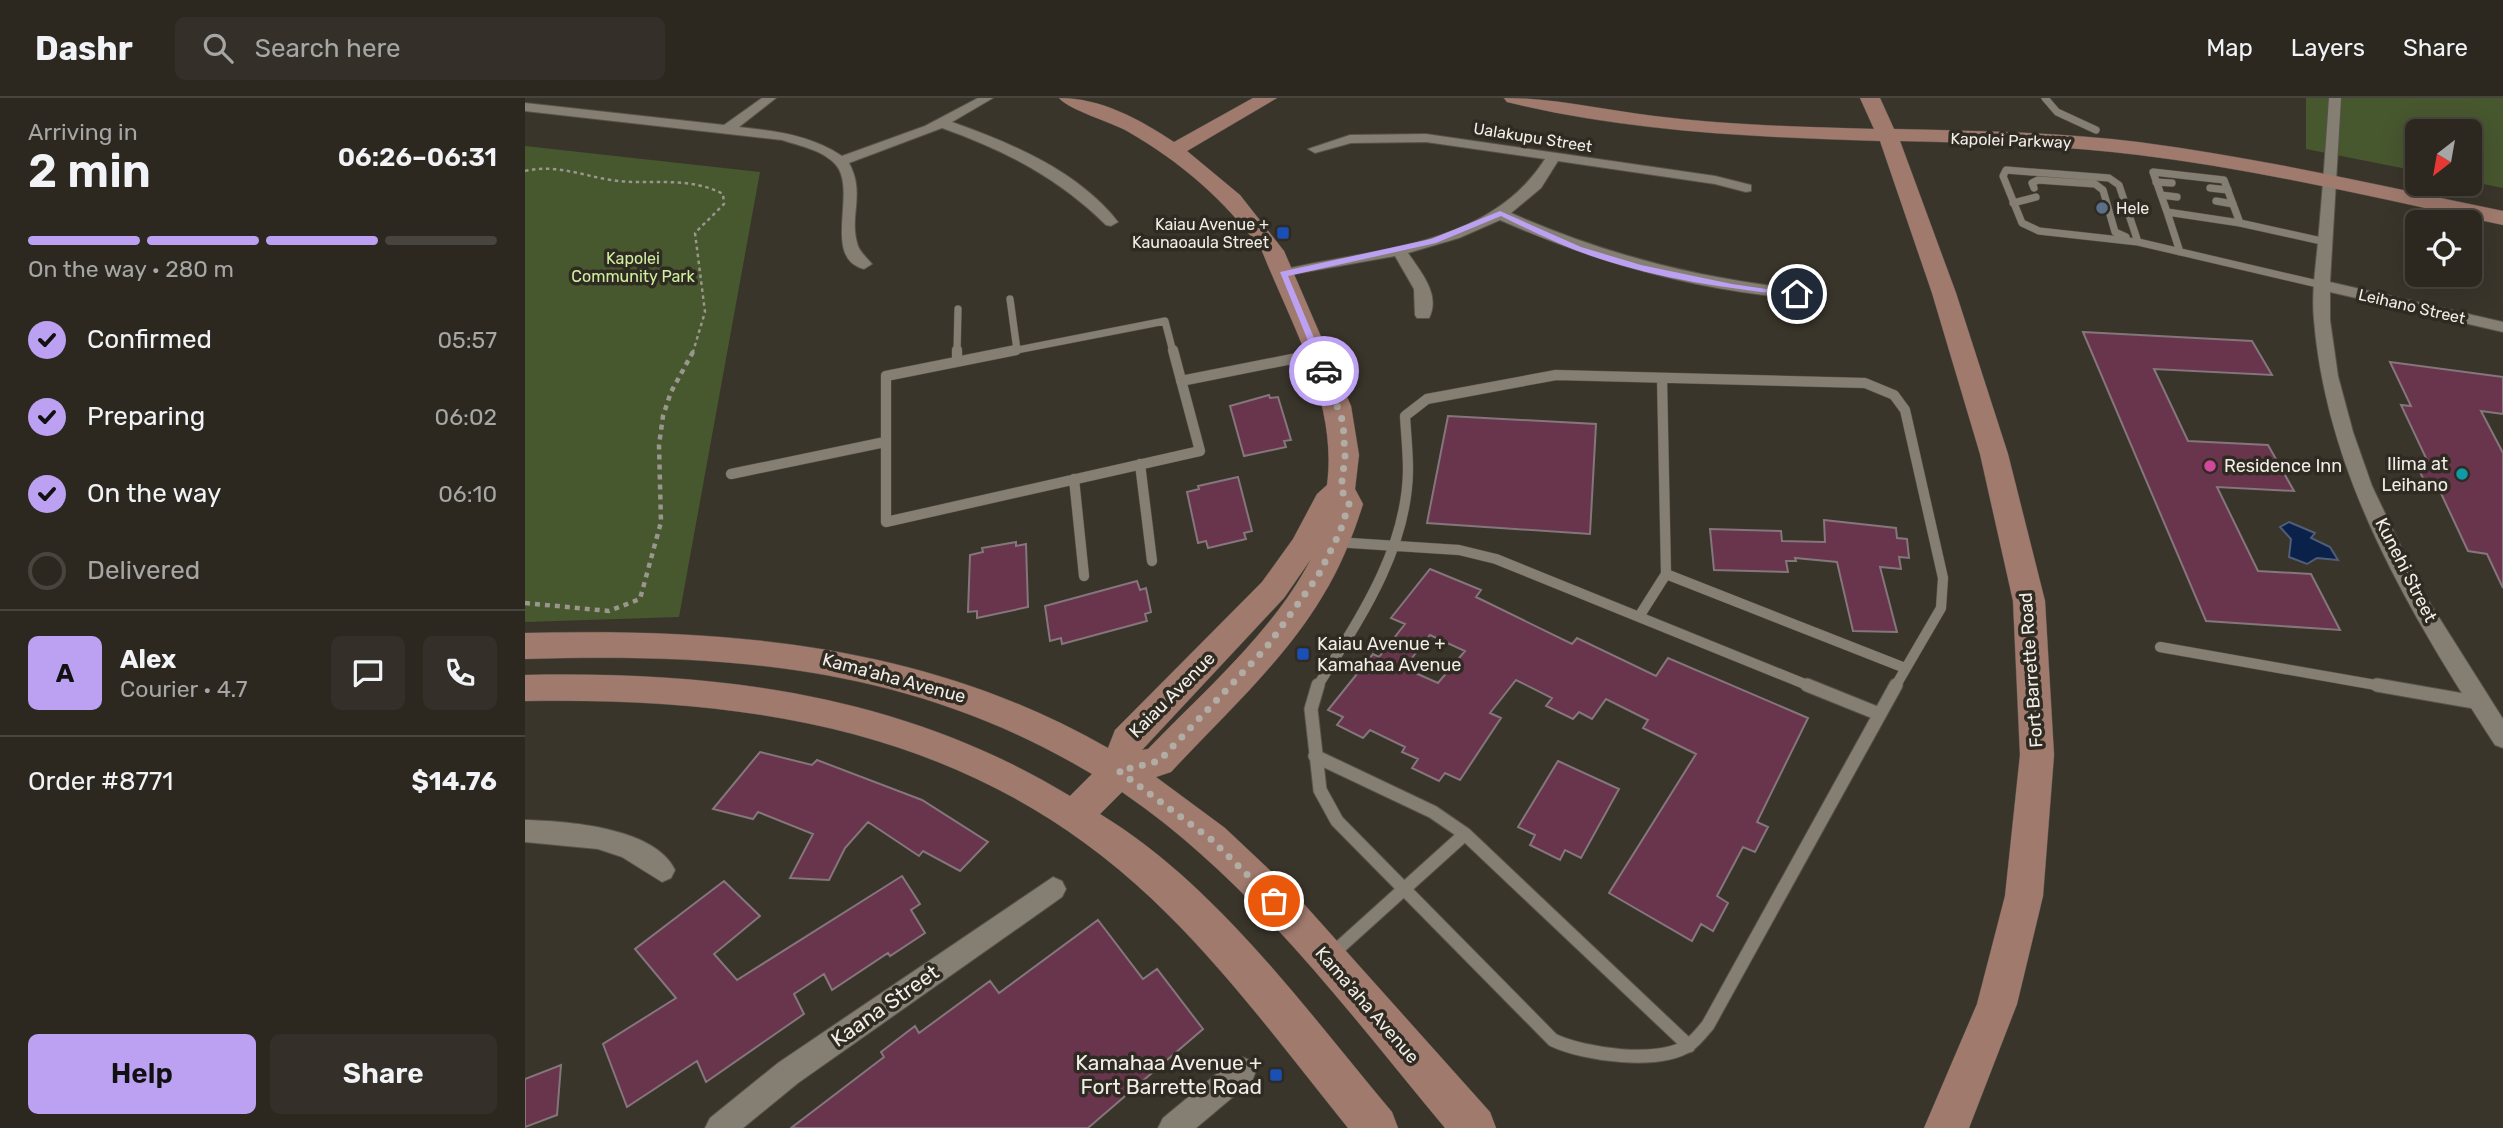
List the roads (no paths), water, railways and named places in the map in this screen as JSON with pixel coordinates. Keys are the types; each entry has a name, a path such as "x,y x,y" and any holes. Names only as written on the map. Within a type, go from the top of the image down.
{"main road":[{"name":"Kaiau Avenue","path":"1069,98 1124,121 1174,150 1209,176 1244,211 1273,251 1343,422 1345,456 1341,489 1349,504 1322,541 1310,591 1266,648 1159,761 1119,771"},
{"path":"1174,150 1267,98"},
{"name":"Kapolei Parkway","path":"1514,98 1652,124 2096,130 2226,144 2503,218"},
{"name":"Kapolei Parkway","path":"1612,98 1807,126"},
{"name":"Fort Barrette Road","path":"1886,98 1886,126 1944,293 1994,454 2029,601 2037,755 2024,896 1997,1004 1968,1082 1946,1128"},
{"path":"1807,126 1856,105"},
{"name":"Fort Barrette Road","path":"1856,105 1886,126"},
{"path":"1807,126 1864,149 1901,172"},
{"name":"Kapolei Parkway","path":"1886,126 2120,146 2236,163 2405,179"},
{"path":"2482,193 2503,197"},
{"name":"Kama'aha Avenue","path":"525,646 621,642 703,644 788,653 869,668 921,682 1010,714 1119,771 1212,840 1257,882 1474,1128"},
{"path":"525,688 673,687 742,694 834,711 921,738 982,763 1074,816 1145,870 1205,926 1376,1128"},
{"path":"1074,816 1119,771"}],"street":[{"path":"726,130 770,98"},
{"path":"841,161 941,124 987,98"},
{"name":"Kunehi Street","path":"2335,98 2322,285 2325,343 2334,393 2363,482 2413,590 2503,738"},
{"path":"581,114 598,103"},
{"path":"525,107 798,139 823,148 841,161 851,176 853,190 849,244 853,255 864,264"},
{"path":"941,124 993,141 1040,164 1080,191 1111,222"},
{"name":"Ualakupu Street","path":"1315,149 1350,139 1408,137 1715,180 1746,188"},
{"path":"1283,274 1451,236 1500,214 1536,185 1553,158"},
{"path":"1500,214 1579,248 1639,268 1732,287 1797,294"},
{"path":"1398,249 1423,289 1426,301 1423,315"},
{"name":"Leihano Street","path":"2322,285 2503,327"},
{"path":"525,831 593,834 611,839 646,856 662,870"},
{"name":"Kaana Street","path":"720,1128 787,1073 1053,889"},
{"path":"1173,1128 1242,1071"}],"lane":[{"path":"2045,98 2057,112 2096,130"},
{"path":"2138,242 2119,185 2109,178 2006,170 2003,176 2022,223 2039,231 2138,242 2322,285"},
{"path":"2180,252 2153,172 2224,180 2240,223"},
{"path":"2013,203 2035,192 2032,183 2038,180 2095,184 2103,190 2115,232 2138,242"},
{"path":"2156,182 2172,183"},
{"path":"2210,188 2228,190"},
{"path":"2161,194 2178,197"},
{"path":"2216,201 2233,204"},
{"path":"2167,212 2240,223 2326,242"},
{"path":"1010,299 1017,350"},
{"path":"957,362 958,309"},
{"path":"1165,321 1199,451 885,522 886,376 957,362 1165,321"},
{"path":"1181,381 1317,354"},
{"path":"1556,375 1662,378 1865,383 1884,388 1898,398 1905,410 1944,594 1941,608 1879,714 1708,1025 1689,1046 1664,1055 1573,1050 1560,1046 1330,811 1320,790 1311,709 1315,690 1367,608 1394,546 1408,472 1405,416 1420,401 1556,375"},
{"path":"1640,615 1666,574 1662,378"},
{"path":"731,474 885,442"},
{"path":"1140,464 1152,561"},
{"path":"1075,479 1084,576"},
{"path":"1322,541 1481,554 1640,615 1879,714"},
{"path":"1666,574 1905,668"},
{"path":"2160,648 2480,703"},
{"path":"1315,756 1433,812 1465,834 1689,1046"},
{"path":"1327,959 1465,834"}],"water":[{"path":"2289,522 2315,533 2311,538 2330,547 2338,560 2317,558 2307,564 2289,557 2291,539 2280,527"}],"place":[{"name":"Hele","path":"2102,208"},
{"name":"Kaiau Avenue + Kaunaoaula Street","path":"1283,233"},
{"name":"Residence Inn","path":"2210,466"},
{"name":"Ilima at Leihano","path":"2462,474"},
{"name":"Kaiau Avenue + Kamahaa Avenue","path":"1303,654"},
{"name":"Kamahaa Avenue + Fort Barrette Road","path":"1276,1075"}],"park label":[{"name":"Kapolei Community Park","path":"633,267"}]}
